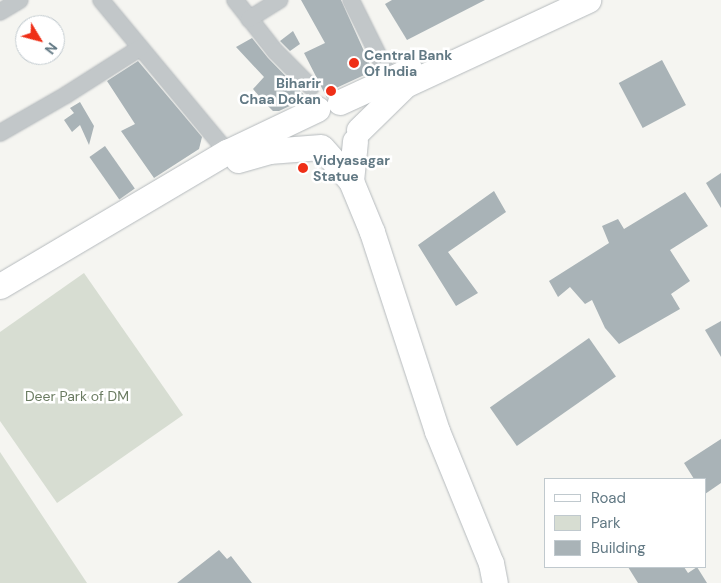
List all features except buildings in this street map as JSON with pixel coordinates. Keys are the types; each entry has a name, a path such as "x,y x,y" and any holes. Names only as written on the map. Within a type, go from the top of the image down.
{"main road":[{"path":"0,286 227,152 323,99 390,79 557,0"},
{"path":"0,302 220,169 245,157 269,151 322,148 334,152 346,149 404,85 588,0"},
{"path":"323,99 355,112 359,121 351,181"},
{"path":"323,99 311,119 310,130 314,141 351,181 372,232 437,430 493,573"}],"street":[{"path":"0,12 20,0"},
{"path":"101,0 227,152"},
{"path":"235,0 290,69 323,99"},
{"path":"249,19 280,0"},
{"path":"351,0 390,79"},
{"path":"0,133 66,95 140,48"},
{"path":"493,573 510,583"}],"green space":[{"name":"Deer Park of DM","path":"84,273 183,415 57,503 0,421 0,332"},
{"path":"0,452 87,583 0,583"}],"place":[{"name":"Central Bank Of India","path":"354,63"},
{"name":"Biharir Chaa Dokan","path":"331,91"},
{"name":"Vidyasagar Statue","path":"303,168"}]}
